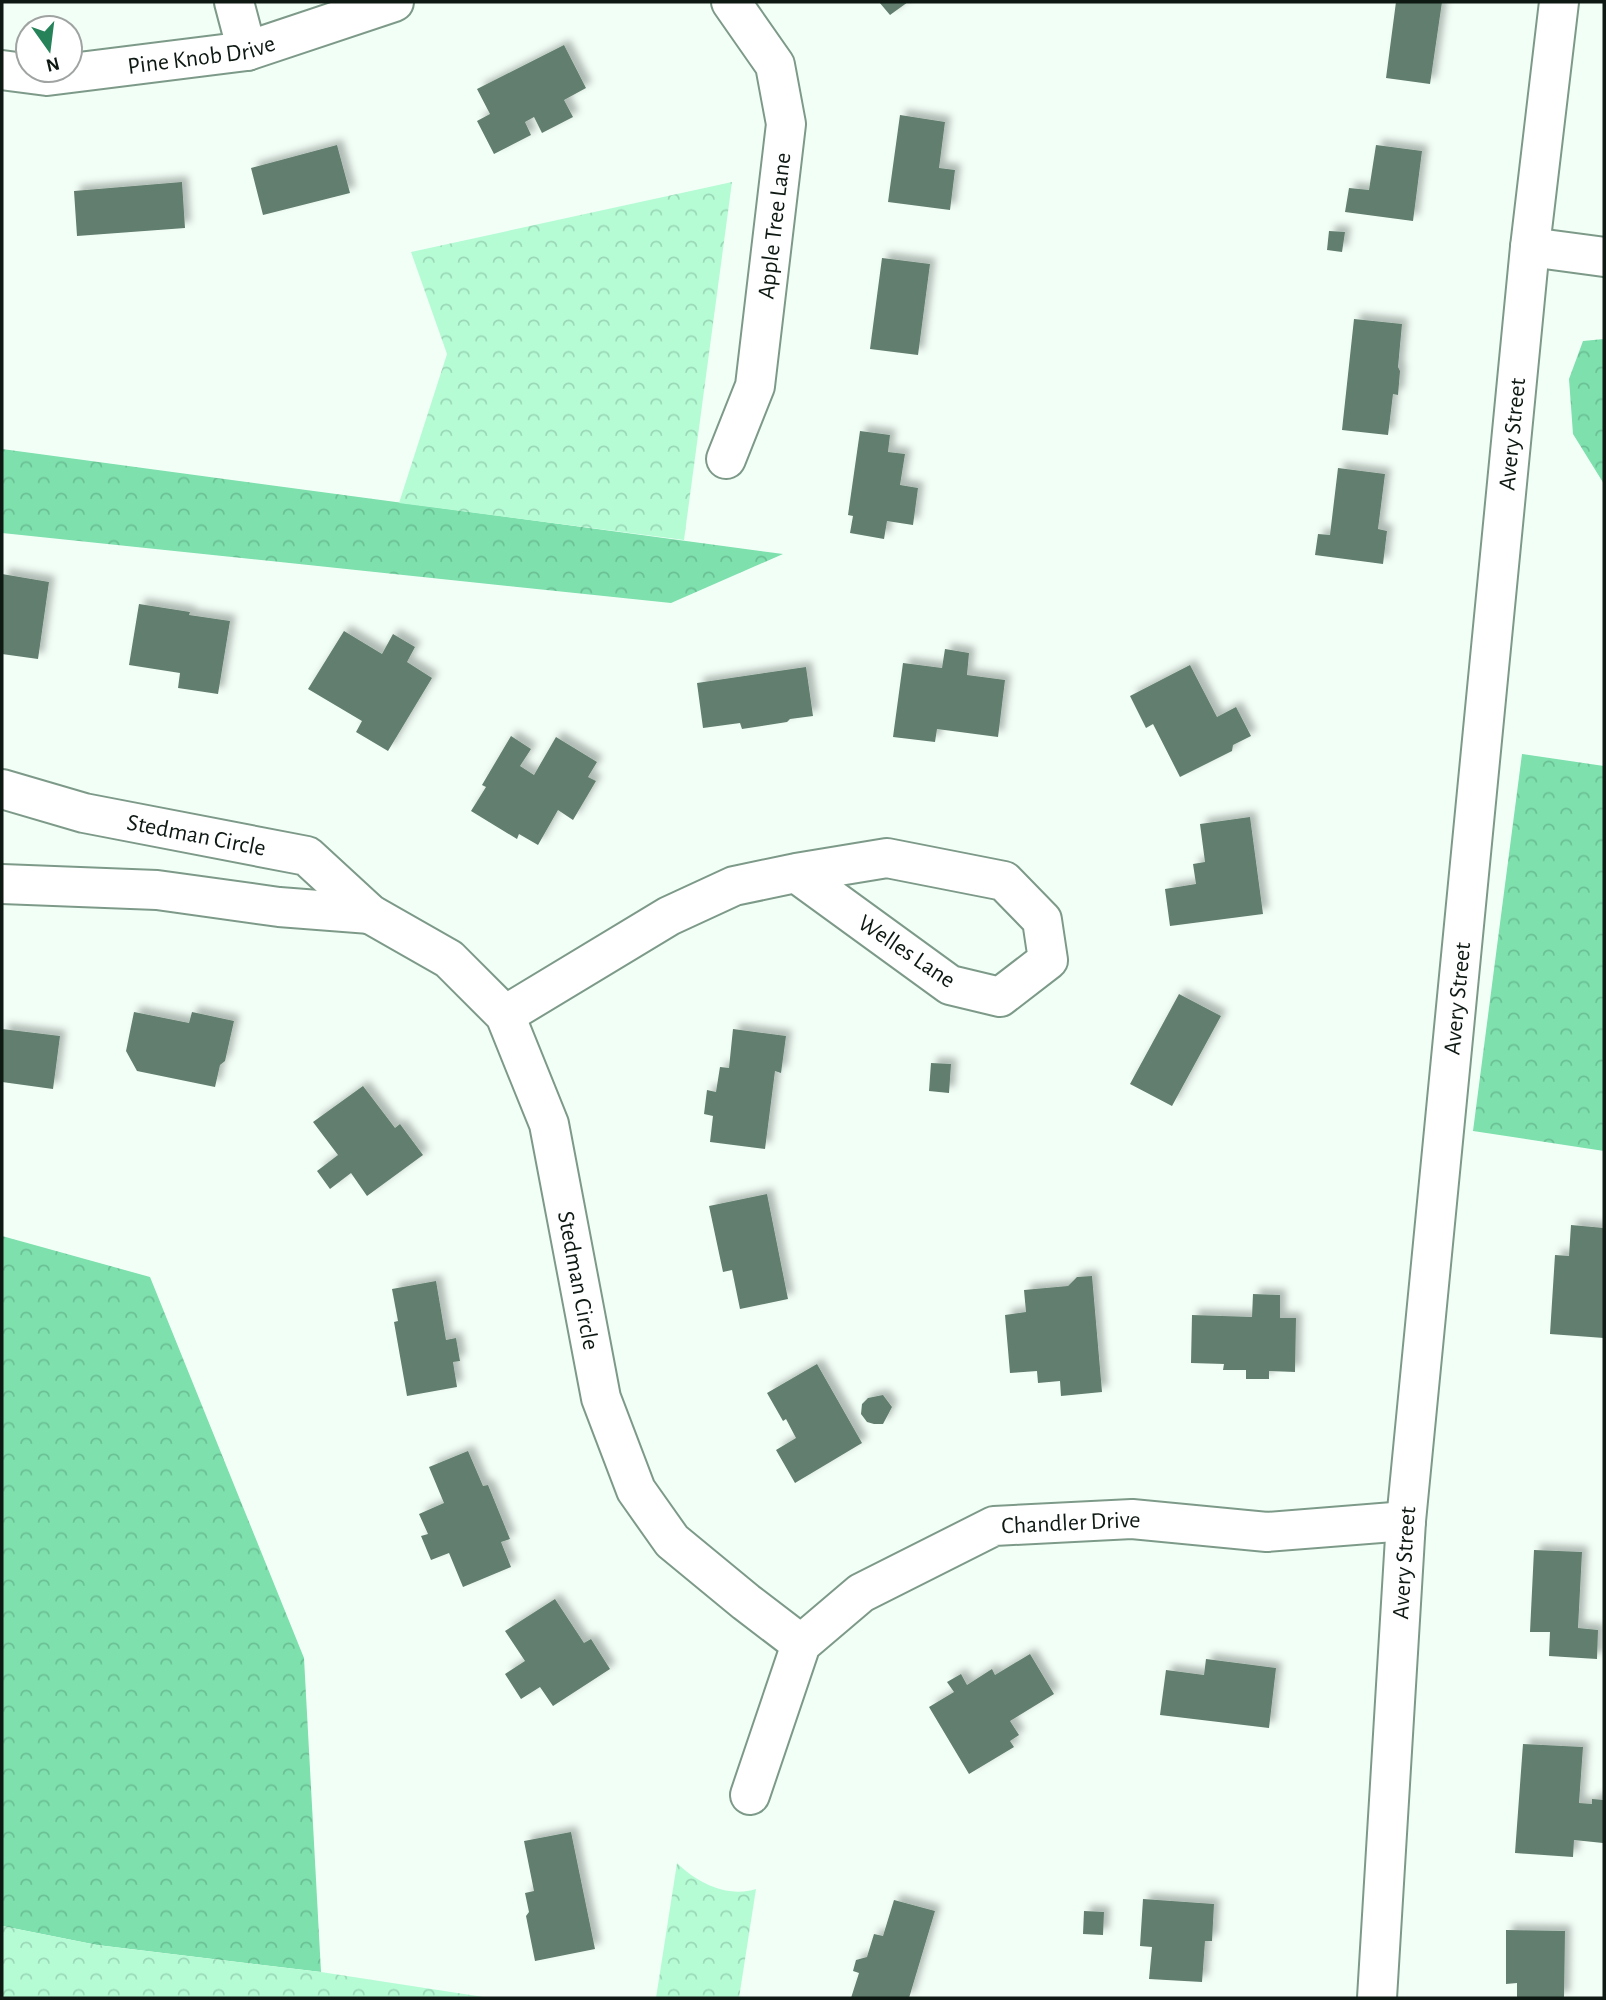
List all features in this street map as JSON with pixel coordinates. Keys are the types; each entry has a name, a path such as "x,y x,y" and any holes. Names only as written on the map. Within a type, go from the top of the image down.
{"street":[{"path":"234,2 247,51"},
{"name":"Pine Knob Drive","path":"2,70 47,76 247,51 394,2"},
{"name":"Apple Tree Lane","path":"726,459 755,386 786,124 775,65 731,2"},
{"name":"Avery Street","path":"1377,1998 1406,1521 1530,247 1559,2"},
{"path":"1530,247 1604,257"},
{"name":"Stedman Circle","path":"2,789 84,813 307,856 370,914 449,959 505,1015 549,1124 601,1398 636,1490 672,1541 801,1644"},
{"name":"Welles Lane","path":"505,1015 669,916 734,886 796,873 887,858 1004,880 1042,920 1048,960 1000,997 950,985 796,873"},
{"name":"Stedman Circle","path":"2,884 157,890 279,906 370,914"},
{"name":"Chandler Drive","path":"801,1644 861,1593 994,1526 1132,1519 1267,1532 1406,1521"},
{"path":"750,1795 801,1644"}],"green space":[{"path":"732,182 684,540 399,503 447,354 411,252"},
{"path":"1604,339 1604,484 1573,434 1569,379 1583,341"},
{"path":"2,449 783,554 671,603 2,533"},
{"path":"1522,754 1604,766 1604,1151 1473,1131"},
{"path":"2,1236 150,1277 304,1658 321,1972 97,1945 2,1926"},
{"path":"677,1863 694,1877 714,1887 735,1892 756,1889 739,1998 656,1998"},
{"path":"2,1926 97,1945 321,1972 490,1998 2,1998"}],"building":[{"path":"879,2 908,2 890,15"},
{"path":"1396,2 1442,2 1430,84 1386,78"},
{"path":"564,45 586,88 564,100 573,117 542,133 534,117 525,122 531,135 494,154 477,121 490,114 477,89"},
{"path":"900,115 945,122 939,168 955,170 950,210 888,202"},
{"path":"337,145 350,193 263,215 251,168"},
{"path":"1376,145 1422,151 1413,221 1345,212 1349,188 1369,190"},
{"path":"182,182 185,228 77,236 74,191"},
{"path":"1329,231 1345,232 1342,252 1327,250"},
{"path":"882,258 930,264 918,355 870,349"},
{"path":"1354,319 1402,324 1398,395 1393,394 1388,435 1342,430"},
{"path":"860,431 890,435 888,452 905,454 900,485 918,488 913,525 887,521 884,539 850,533 853,516 848,515"},
{"path":"1338,468 1385,474 1378,529 1387,531 1383,564 1315,555 1318,534 1330,535"},
{"path":"2,574 49,582 38,659 2,654"},
{"path":"139,604 230,621 218,694 178,688 180,673 129,665"},
{"path":"344,631 382,654 393,634 415,647 407,662 432,678 388,751 356,732 362,721 308,689"},
{"path":"945,649 969,653 967,675 1005,680 998,737 937,729 935,742 893,737 903,663 942,668"},
{"path":"1190,665 1217,717 1236,707 1251,736 1233,745 1232,751 1180,777 1153,724 1146,728 1130,696"},
{"path":"806,667 813,716 742,729 740,723 703,728 697,683"},
{"path":"511,736 531,749 520,766 534,775 556,737 597,762 588,777 596,781 573,820 558,810 538,845 519,834 517,839 471,811 486,787 482,785"},
{"path":"1250,817 1263,914 1170,926 1165,889 1196,884 1193,864 1205,862 1200,824"},
{"path":"1179,994 1221,1016 1172,1106 1130,1084"},
{"path":"134,1012 189,1023 192,1012 234,1021 225,1061 220,1065 215,1087 137,1071 126,1051"},
{"path":"2,1029 60,1036 53,1089 2,1082"},
{"path":"733,1029 786,1036 781,1073 775,1071 765,1149 710,1142 713,1116 704,1114 707,1090 716,1092 720,1067 729,1068"},
{"path":"931,1063 951,1064 949,1093 929,1091"},
{"path":"363,1086 395,1128 400,1124 423,1155 367,1196 351,1173 330,1189 317,1171 338,1155 313,1122"},
{"path":"767,1194 788,1299 740,1309 732,1270 723,1272 709,1206"},
{"path":"1571,1225 1604,1228 1604,1338 1550,1334 1555,1255 1569,1256"},
{"path":"1092,1276 1102,1392 1061,1396 1060,1381 1038,1383 1037,1371 1010,1373 1005,1315 1026,1312 1024,1290 1068,1286 1077,1277"},
{"path":"436,1281 446,1340 456,1338 460,1361 453,1362 457,1387 407,1396 394,1322 398,1321 392,1289"},
{"path":"1253,1294 1280,1295 1280,1318 1296,1318 1295,1372 1269,1371 1269,1379 1246,1379 1246,1370 1223,1370 1224,1364 1191,1363 1192,1315 1252,1317"},
{"path":"817,1364 862,1443 795,1483 776,1450 796,1438 767,1393"},
{"path":"883,1395 892,1407 883,1424 867,1422 861,1414 862,1404 868,1398"},
{"path":"468,1451 483,1486 488,1485 510,1539 501,1542 511,1567 463,1587 449,1553 431,1560 421,1536 428,1534 419,1514 444,1503 429,1467"},
{"path":"1534,1550 1582,1552 1578,1628 1598,1630 1597,1659 1549,1656 1550,1632 1530,1632"},
{"path":"555,1599 584,1643 591,1639 610,1669 553,1706 540,1687 521,1699 505,1674 525,1661 505,1631"},
{"path":"1030,1654 1054,1694 1010,1721 1019,1735 1010,1741 1014,1747 969,1774 929,1707 954,1692 947,1682 961,1674 967,1685 992,1669 995,1675"},
{"path":"1206,1659 1276,1668 1269,1728 1160,1715 1166,1670 1204,1675"},
{"path":"1523,1744 1583,1747 1579,1803 1592,1804 1592,1799 1604,1800 1603,1843 1574,1840 1573,1857 1515,1853"},
{"path":"571,1832 595,1949 535,1961 526,1916 529,1912 525,1893 534,1891 524,1841"},
{"path":"1143,1899 1214,1904 1212,1941 1205,1941 1202,1982 1149,1979 1152,1947 1140,1946"},
{"path":"894,1900 935,1911 909,1998 851,1998 859,1973 853,1971 856,1960 867,1957 874,1934 883,1936"},
{"path":"1084,1911 1104,1912 1103,1935 1083,1934"},
{"path":"1506,1930 1565,1931 1564,1998 1517,1998 1517,1983 1506,1984"}]}
